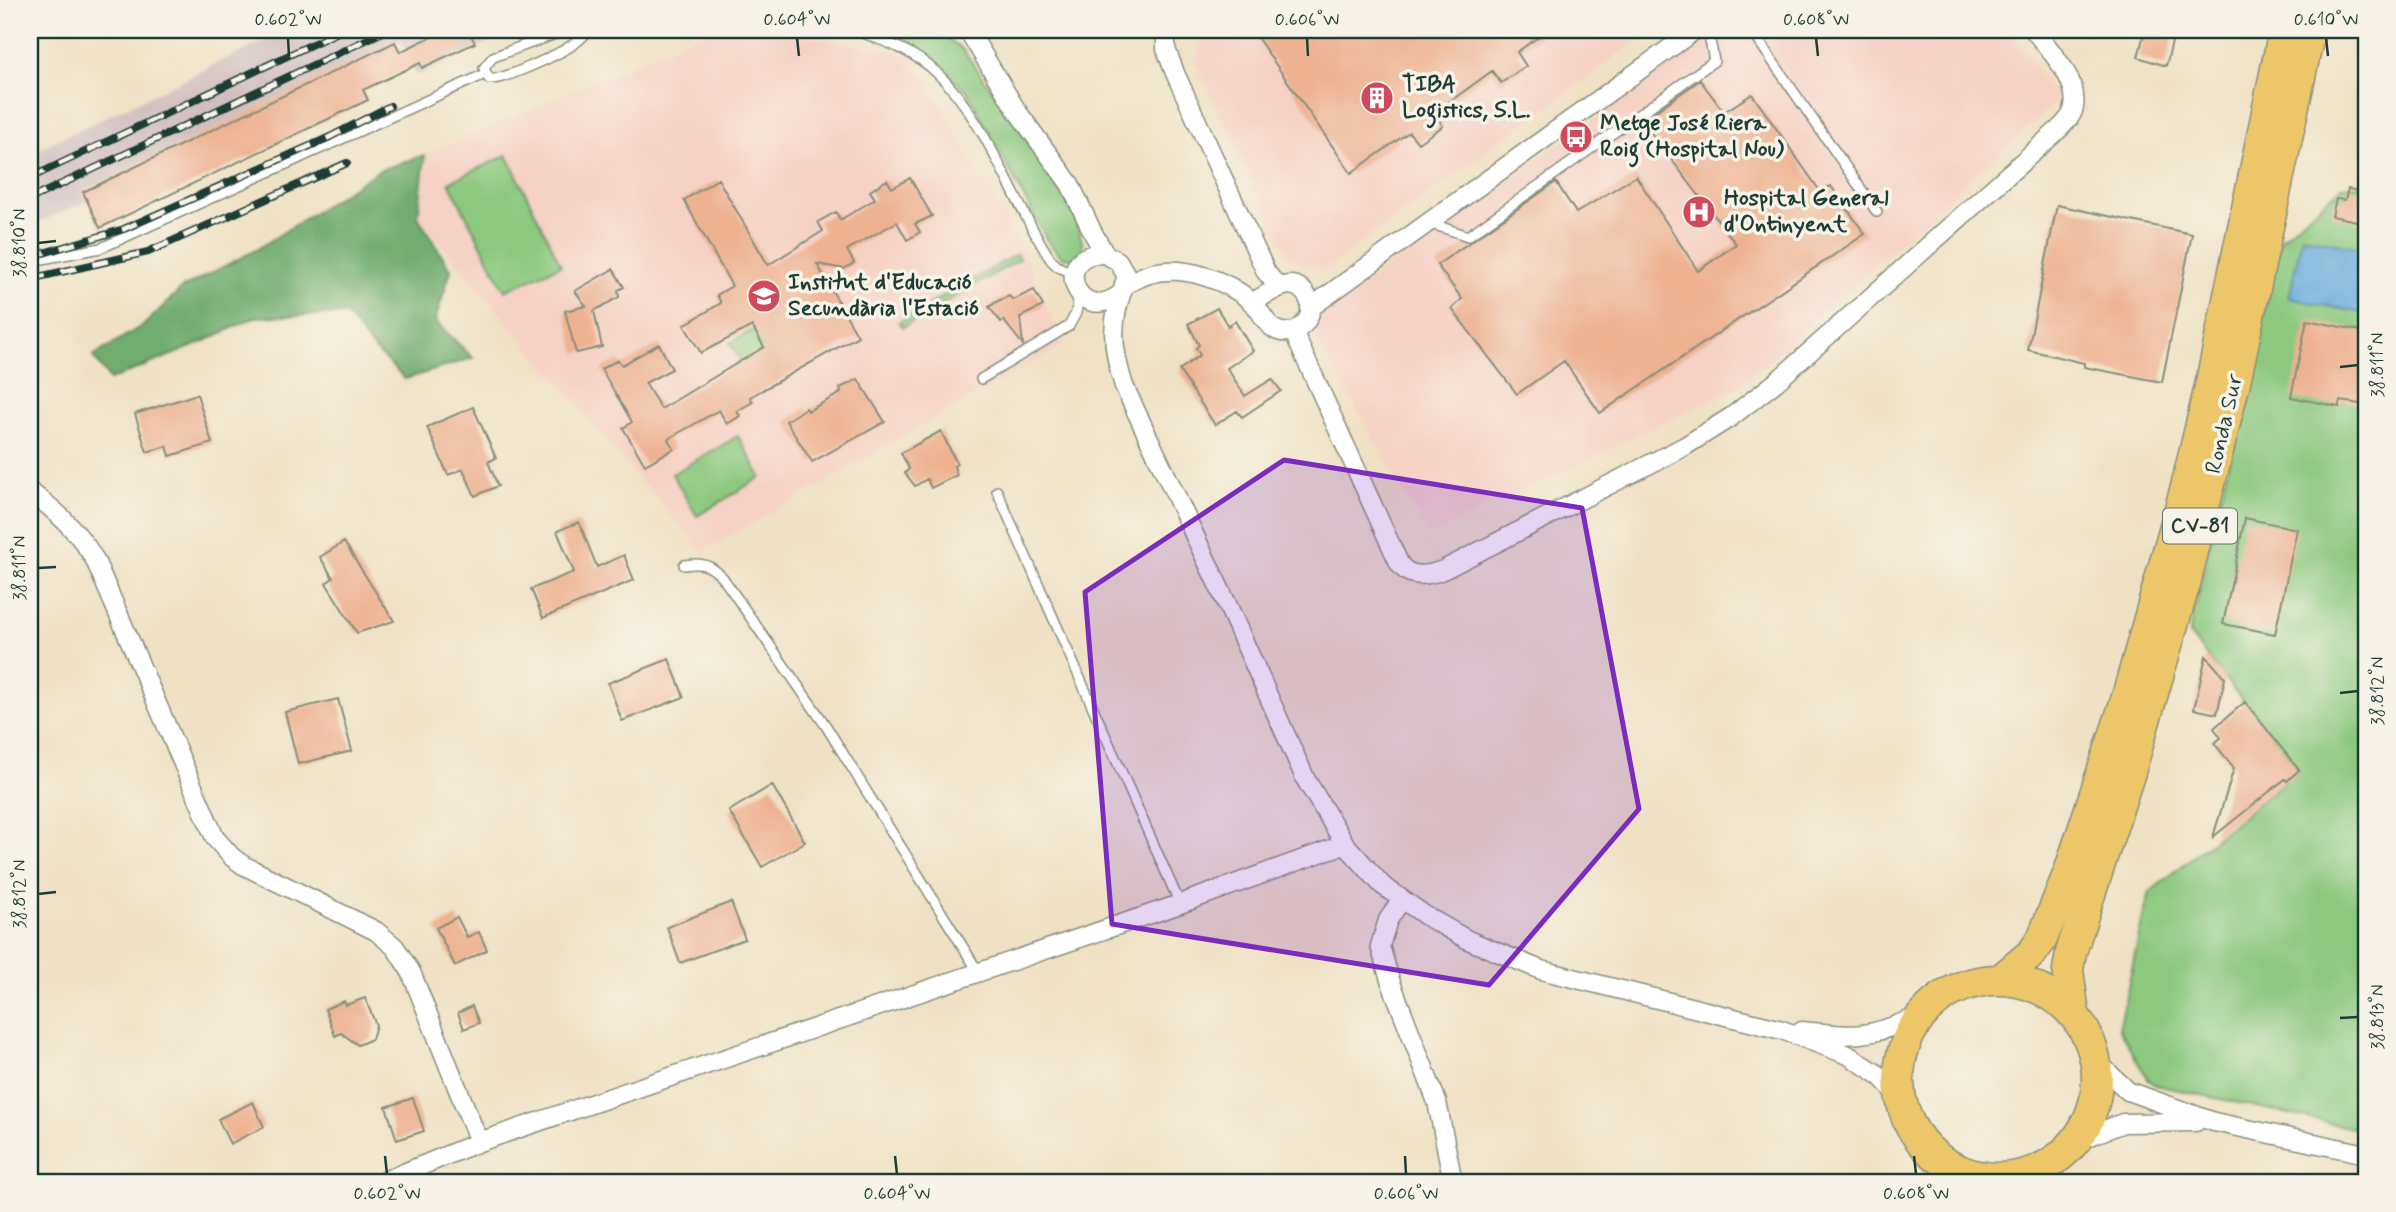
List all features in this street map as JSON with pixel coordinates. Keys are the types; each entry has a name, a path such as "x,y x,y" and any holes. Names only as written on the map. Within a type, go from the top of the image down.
{"main road":[{"name":"Ronda Sur","path":"2001,979 2032,953 2042,939 2069,872 2134,673 2186,487 2211,382 2284,30"},
{"name":"Ronda Sur","path":"2074,1014 2068,970 2071,952 2133,763 2189,567 2235,382 2310,30"},
{"name":"CV-81","path":"2001,979 2028,984 2041,990 2053,996 2074,1014 2088,1036 2097,1062 2098,1083 2095,1104 2077,1141 2036,1176 2011,1178 1953,1174 1916,1137 1905,1117 1899,1096 1899,1067 1906,1039 1921,1015 1938,999 1957,988 1978,981 2001,979"}],"street":[{"path":"1310,309 1695,30"},
{"path":"1294,331 1399,563 1403,569 1414,575 1429,575 1443,570 1685,446 1731,417 1776,382 2058,130 2071,115 2074,93 2062,68 2034,30"},
{"path":"967,33 1017,111 1070,184 1093,233 1097,254"},
{"path":"1167,34 1166,49 1175,73 1266,272 1265,298 1271,327 1286,332 1294,331 1306,322 1310,309 1309,301 1302,291"},
{"path":"1100,304 1092,303 1079,294 1075,288 1074,274 1082,260 1097,254 1118,261 1122,282 1113,331 1117,364 1124,386 1228,606 1306,780 1345,844 1382,884 1468,940 1541,970 1782,1030 1857,1060 1879,1075 1899,1096"},
{"path":"1100,304 1122,282 1148,274 1188,273 1265,298 1293,286 1302,291 1331,294"},
{"path":"1100,304 1113,331"},
{"path":"30,492 43,500 83,539 95,560 215,838 243,865 376,931 395,947 411,972 479,1142"},
{"path":"382,1182 479,1142 1180,904 1345,844"},
{"path":"1402,899 1388,920 1380,946 1390,980 1437,1102 1453,1182"},
{"path":"1782,1030 1853,1035 1885,1029 1921,1015"},
{"path":"2097,1062 2128,1091 2214,1122 2366,1153"},
{"path":"2077,1141 2123,1123 2214,1122"}],"lane":[{"path":"566,30 494,57 484,68 485,74 489,79 497,80 509,75 574,45 589,30"},
{"path":"855,30 901,47 935,71 950,87 964,103 1047,254 1057,266 1074,274"},
{"path":"1429,223 1468,236 1714,61 1709,30"},
{"path":"1751,30 1877,212"},
{"path":"42,259 101,248 485,74"},
{"path":"981,379 1069,326 1076,313 1079,294"},
{"path":"997,491 1180,904"},
{"path":"684,565 699,562 712,566 731,589 826,726 979,972"}],"highlighted area":[{"path":"1284,460 1582,508 1639,809 1489,985 1112,924 1085,592"}],"shaded area":[{"path":"287,30 515,30 416,76 400,40 83,191 87,201 30,226 30,153"},
{"name":"Institut d'Educació Secundària l'Estació","path":"710,30 766,30 911,54 1022,247 1063,345 702,552 418,217 425,155"},
{"path":"1204,30 1652,30 1323,271 1288,257 1195,62"},
{"name":"Hospital General d'Ontinyent","path":"1719,30 2010,30 2058,100 1743,384 1429,536 1308,324"}],"green space":[{"path":"871,30 937,30 963,50 1011,116 1074,213 1083,245 1077,259 1062,257 1048,242 967,91 905,38"},
{"path":"425,155 418,217 451,270 435,321 473,358 405,379 372,347 346,314 255,317 201,343 110,380 93,356 145,324 182,288 256,250 380,170"},
{"path":"507,155 561,265 505,291 449,182"},
{"path":"2366,183 2366,1131 2156,1085 2148,1079 2119,1029 2150,892 2299,770 2189,634 2281,238 2342,187"},
{"path":"1017,254 1020,259 903,327 899,322"},
{"path":"756,328 770,350 748,372 730,343"},
{"path":"738,436 761,477 697,516 672,474"}],"water":[{"path":"2302,236 2366,249 2366,314 2289,298"}],"building":[{"path":"445,30 468,30 475,43 422,68 420,63 363,90 368,100 100,228 83,192 395,42 400,52"},
{"name":"TIBA Logistics, S.L.","path":"1252,30 1548,30 1517,52 1526,66 1501,83 1492,71 1434,113 1443,126 1418,143 1409,132 1351,173"},
{"path":"2145,30 2175,30 2166,66 2138,57"},
{"path":"1700,80 1724,112 1752,94 1820,191 1831,186 1865,234 1600,413 1564,361 1517,394 1452,309 1462,299 1437,265 1556,182 1576,213 1636,176 1698,271 1736,244 1642,121"},
{"path":"910,178 932,216 915,224 920,232 907,240 897,222 847,250 854,263 844,269 817,264 858,336 750,397 753,402 737,411 740,416 727,424 719,410 668,439 674,449 645,465 623,428 632,422 601,369 618,360 622,365 659,344 672,369 645,383 661,409 764,347 752,326 701,353 684,325 721,303 717,295 732,286 684,200 718,179 768,265 823,231 818,222 836,212 840,220 875,199 870,191 887,180 892,188"},
{"path":"2348,189 2366,192 2366,223 2332,216 2336,199 2345,200"},
{"path":"2057,205 2192,234 2162,382 2084,367 2084,363 2028,350"},
{"path":"613,269 624,287 618,290 619,297 594,311 602,347 576,353 565,311 586,306 575,291"},
{"path":"1034,290 1043,306 1020,317 1023,345 989,307 1009,296 1013,300"},
{"path":"1217,308 1228,326 1235,321 1253,351 1227,368 1245,396 1272,379 1281,391 1242,417 1237,411 1215,425 1179,370 1200,355 1196,348 1199,345 1188,324"},
{"path":"2307,320 2366,332 2366,405 2341,401 2339,407 2291,397"},
{"path":"858,379 885,422 812,462 786,421 806,408 808,411 841,393 840,388"},
{"path":"197,394 212,443 170,456 167,446 147,452 135,414"},
{"path":"473,407 496,458 488,462 498,486 475,496 463,469 448,475 427,427"},
{"path":"941,431 957,464 954,466 957,475 931,488 927,479 915,486 905,473 909,469 901,453"},
{"path":"2245,518 2297,529 2275,634 2223,624"},
{"path":"579,522 597,567 624,555 634,580 543,618 531,589 574,572 557,531"},
{"path":"344,542 394,621 357,633 326,583 333,578 320,557"},
{"path":"2206,656 2225,678 2217,714 2194,709"},
{"path":"669,659 684,697 622,721 608,683"},
{"path":"338,699 352,751 298,764 285,712"},
{"path":"2245,702 2299,770 2213,837 2234,768 2214,743 2221,738 2214,728"},
{"path":"772,785 805,842 762,867 729,811"},
{"path":"731,902 745,939 680,963 667,927"},
{"path":"457,917 467,937 479,932 487,950 455,966 436,928"},
{"path":"365,998 376,1025 372,1039 358,1045 341,1033 335,1036 325,1009 344,1001 346,1005"},
{"path":"472,1006 479,1023 464,1029 458,1013"},
{"path":"413,1098 424,1131 397,1140 386,1107"},
{"path":"253,1102 264,1127 230,1144 218,1119"}],"railway":[{"path":"30,178 342,30"},
{"path":"30,199 387,30"},
{"path":"30,257 124,229 330,137 390,106"},
{"path":"30,279 148,252 347,163"}],"place":[{"name":"TIBA Logistics, S.L.","path":"1377,98"},
{"name":"Metge José Riera Roig (Hospital Nou)","path":"1576,137"},
{"name":"Hospital General d'Ontinyent","path":"1699,212"},
{"name":"Institut d'Educació Secundària l'Estació","path":"764,296"}]}
